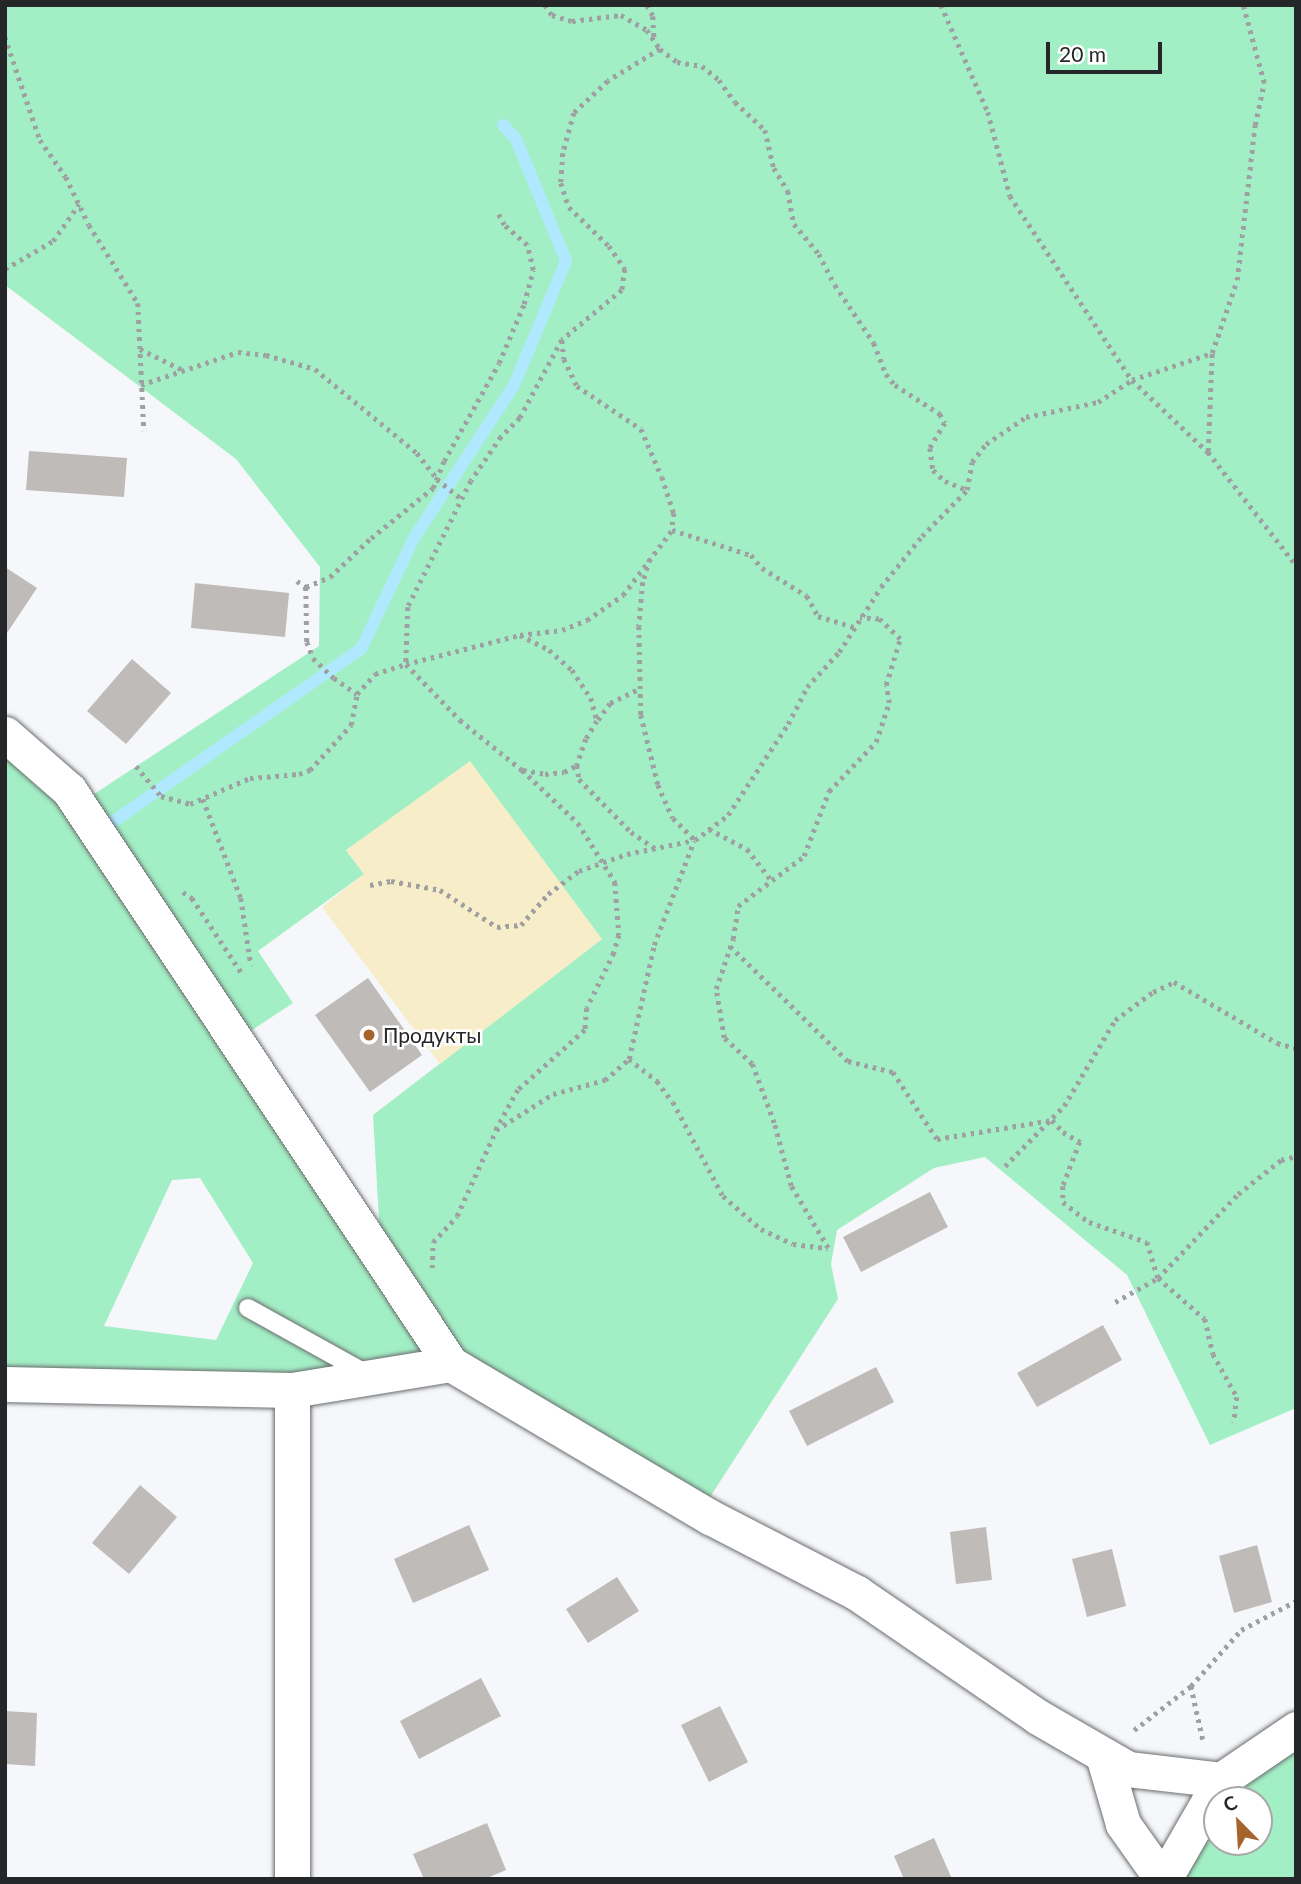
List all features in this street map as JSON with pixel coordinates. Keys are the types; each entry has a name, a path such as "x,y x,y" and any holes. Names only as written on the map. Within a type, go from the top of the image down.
{"street":[{"path":"5,734 69,790 451,1364 710,1517 857,1593 1038,1717 1128,1769 1223,1776"},
{"path":"5,1384 292,1390 451,1364"},
{"path":"292,1390 292,1879"},
{"path":"1103,1755 1123,1824 1163,1879 1223,1776 1296,1729"}],"lane":[{"path":"248,1308 370,1376"}],"path":[{"path":"545,5 552,15 572,21 621,15 647,30 660,49 677,62 702,66 719,80 736,102 765,130 774,168 788,191 794,224 819,254 835,285 874,343 886,374 895,385 940,414 945,423 930,448 933,470 945,481 967,490"},
{"path":"647,5 653,16 654,40"},
{"path":"941,5 988,112 1010,196 1132,380 1208,452 1296,565"},
{"path":"1208,452 1212,353 1237,280 1255,125 1264,83 1243,5"},
{"path":"6,42 40,140 66,177 79,204 138,303 144,431"},
{"path":"433,1272 433,1242 457,1216 496,1130 519,1090 585,1030 587,1008 614,953 619,935 615,882 578,823 522,770 460,719 407,664 408,607 462,499 501,437 520,418 562,340 622,290 625,269 609,246 569,207 561,183 563,153 574,113 608,81 660,49"},
{"path":"5,269 54,241 79,204"},
{"path":"306,587 330,577 371,538 433,488 499,363 524,304 533,270 527,244 504,225 498,213"},
{"path":"136,766 161,796 190,804 250,778 283,778 310,770 351,725 357,694 375,674 520,635 562,630 587,620 623,595 672,530 674,513 641,429 577,386 564,359 562,340"},
{"path":"140,349 181,369"},
{"path":"141,385 181,369 238,352 266,355 315,369 417,453 437,479 462,499"},
{"path":"370,885 391,881 440,890 497,927 520,925 548,894 579,871 627,854 695,840 728,815 788,724 807,687 839,652 860,618 922,536 967,490 972,462 986,444 1026,417 1098,402 1132,380 1212,353"},
{"path":"672,530 751,555 762,568 807,596 818,616 854,627"},
{"path":"651,556 643,582 639,626 641,715 658,785 673,818 695,840"},
{"path":"297,581 306,587"},
{"path":"306,587 307,642 313,658 324,670 357,694"},
{"path":"629,1059 657,1081 673,1102 723,1196 761,1229 793,1244 828,1248 791,1186 774,1123 752,1064 724,1038 716,989 730,946 738,906 804,856 829,791 876,742 889,703 886,685 900,639 879,619 860,618"},
{"path":"520,635 549,650 572,670 591,698 597,721"},
{"path":"641,688 610,704 586,739 577,765 579,779 631,832 657,849"},
{"path":"522,770 545,774 564,772 577,765"},
{"path":"203,799 241,898 251,965"},
{"path":"709,829 747,849 771,880"},
{"path":"496,1130 553,1094 605,1080 629,1059 654,945 695,840"},
{"path":"730,946 849,1061 893,1072 937,1139 1052,1120"},
{"path":"1005,1166 1052,1120 1076,1089 1115,1020 1153,992 1174,982 1278,1043 1296,1048"},
{"path":"1052,1120 1063,1132 1080,1142 1063,1186 1063,1202 1089,1222 1147,1242 1158,1278 1206,1319 1213,1354 1237,1397 1234,1423"},
{"path":"1115,1302 1158,1278 1238,1194 1281,1160 1296,1156"},
{"path":"1103,1755 1191,1686 1241,1630 1296,1601"},
{"path":"1191,1686 1223,1776"}],"green space":[{"path":"5,5 1296,5 1296,1408 1210,1445 1127,1275 985,1157 934,1168 837,1230 831,1264 838,1299 701,1511 461,1369 5,1384 5,734 79,804 319,646 320,567 236,459 5,285","holes":["346,850 602,939 373,1115 381,1254 237,1040 293,1003 258,951 364,874","200,1178 253,1263 216,1340 104,1326 172,1180"]},
{"path":"1296,1729 1296,1879 1164,1879 1203,1814 1203,1856 1273,1856 1273,1786 1227,1786 1250,1760"}],"sand":[{"path":"470,761 602,939 440,1064 322,907 364,874 346,850"}],"building":[{"path":"29,451 127,458 124,497 26,490"},
{"path":"5,567 37,588 5,636"},
{"path":"195,583 289,593 285,637 191,628"},
{"path":"132,659 171,693 126,744 87,711"},
{"name":"Продукты","path":"368,978 422,1055 370,1092 315,1015"},
{"path":"930,1192 948,1227 861,1272 843,1237"},
{"path":"1103,1325 1122,1360 1037,1407 1017,1373"},
{"path":"876,1367 894,1402 807,1446 789,1411"},
{"path":"140,1485 177,1517 129,1574 92,1543"},
{"path":"469,1525 489,1570 413,1603 394,1559"},
{"path":"986,1527 992,1580 956,1584 950,1532"},
{"path":"1257,1545 1272,1602 1234,1613 1219,1556"},
{"path":"1112,1549 1126,1606 1087,1617 1072,1559"},
{"path":"617,1577 639,1611 588,1643 566,1609"},
{"path":"481,1678 501,1716 419,1759 400,1721"},
{"path":"720,1706 748,1762 709,1782 681,1725"},
{"path":"5,1711 37,1713 35,1766 5,1764"},
{"path":"487,1823 506,1870 485,1879 424,1879 413,1854"},
{"path":"934,1838 952,1879 904,1879 894,1856"}],"waterway":[{"path":"107,826 361,649 414,538 514,385 566,261 516,139 503,125"}],"place":[{"name":"Продукты","path":"369,1035"}]}
